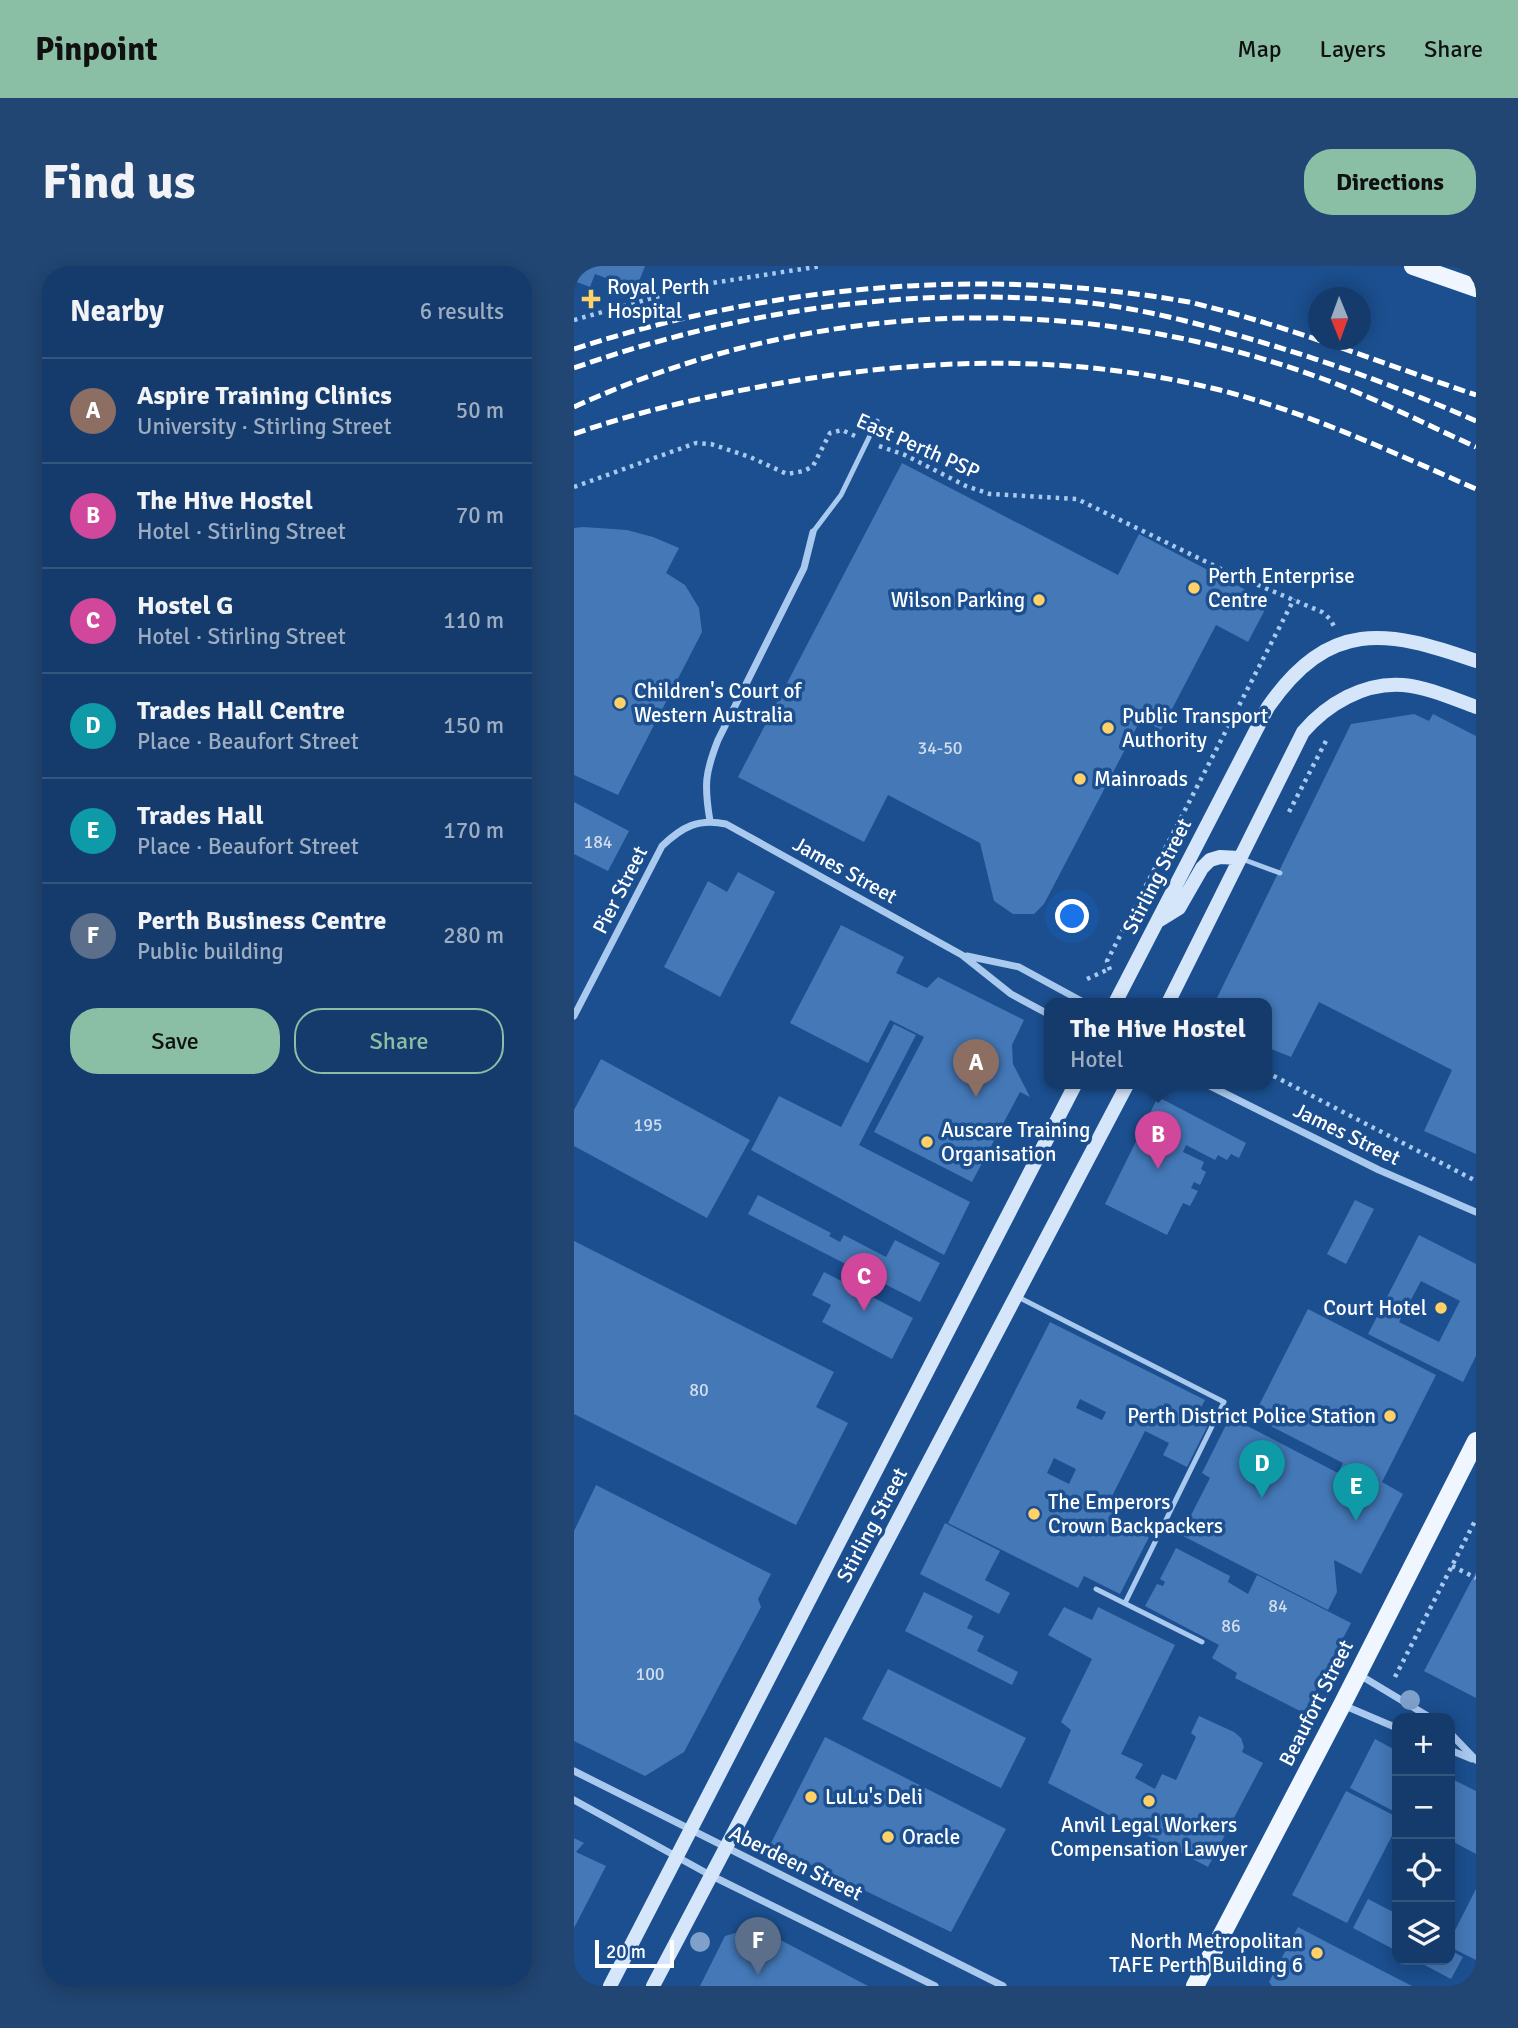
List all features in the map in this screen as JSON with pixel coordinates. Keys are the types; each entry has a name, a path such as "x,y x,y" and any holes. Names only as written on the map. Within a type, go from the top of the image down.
{"main road":[{"path":"1413,266 1476,288"},
{"name":"Beaufort Street","path":"1195,1986 1476,1441"}],"street":[{"path":"710,821 705,791 710,761 804,568 813,532"},
{"path":"1341,643 1377,637 1404,638 1476,661"},
{"name":"Stirling Street","path":"1118,998 1268,707 1279,691 1308,662 1341,643"},
{"path":"1170,998 1303,732 1325,711 1359,691 1387,685 1406,685 1476,707"},
{"name":"James Street","path":"710,821 726,824 962,955 1011,994 1044,1011"},
{"name":"Pier Street","path":"574,1016 662,846 678,832 710,821"},
{"path":"1157,921 1179,908 1202,868 1210,860 1220,857 1239,858"},
{"name":"James Street","path":"962,955 1019,967 1076,998"},
{"name":"Stirling Street","path":"610,1986 1073,1089"},
{"name":"Stirling Street","path":"653,1986 1125,1089"},
{"name":"James Street","path":"1217,1089 1379,1170 1476,1212"},
{"path":"1358,1674 1423,1713"},
{"path":"1342,1704 1392,1726"},
{"path":"1455,1738 1476,1760"},
{"path":"1455,1752 1476,1760"},
{"name":"Aberdeen Street","path":"574,1771 1003,1986"},
{"path":"574,1800 710,1875 935,1986"}],"lane":[{"path":"813,532 841,495 877,421"},
{"path":"1239,858 1280,873"},
{"path":"1016,1296 1224,1402 1125,1603"},
{"path":"1096,1589 1202,1642"}],"path":[{"path":"574,320 699,285 822,266"},
{"name":"East Perth PSP","path":"574,487 696,443 711,444 750,457 787,474 804,471 813,466 830,433 842,430 905,455 966,486 990,494 1077,499 1225,571 1317,610 1330,619 1341,643"},
{"path":"1286,817 1323,744 1332,733"},
{"path":"1087,979 1110,968"},
{"path":"1272,1075 1476,1181"},
{"path":"1388,1692 1476,1519"},
{"path":"1452,1566 1476,1578"}],"building":[{"path":"574,266 645,266 636,289 595,274 590,287 574,281"},
{"path":"902,463 1118,575 1139,534 1269,602 1248,642 1216,625 1161,730 1141,719 1044,904 1034,914 1013,914 994,901 980,843 888,795 864,842 738,777"},
{"name":"Children's Court of Western Australia","path":"574,528 627,530 679,548 666,573 685,585 699,608 702,632 618,795 574,775"},
{"path":"1414,714 1429,721 1433,714 1476,736 1476,1154 1424,1131 1452,1070 1319,1002 1291,1057 1272,1049 1272,998 1217,998 1351,724"},
{"path":"574,802 629,831 608,871 574,854"},
{"path":"738,872 775,892 720,997 664,967 708,881 727,892"},
{"path":"841,925 904,957 896,973 927,988 938,977 1024,1020 1012,1045 1013,1064 1030,1097 1020,1092 972,1182 874,1132 924,1037 890,1020 868,1063 790,1023"},
{"path":"894,1024 916,1035 859,1145 970,1202 944,1255 751,1150 779,1096 841,1127"},
{"path":"601,1059 750,1140 707,1218 574,1146 574,1110"},
{"path":"1162,1099 1246,1143 1239,1158 1231,1154 1227,1160 1218,1155 1215,1160 1186,1145 1183,1152 1204,1162 1201,1169 1206,1172 1200,1185 1194,1182 1191,1188 1198,1191 1190,1206 1183,1203 1167,1235 1105,1204 1156,1101"},
{"path":"758,1195 831,1233 829,1236 840,1242 844,1235 886,1257 895,1240 940,1263 920,1302 748,1214"},
{"path":"1355,1200 1374,1209 1346,1264 1327,1254"},
{"path":"1419,1235 1476,1264 1476,1356 1463,1382 1368,1334","holes":["1421,1281 1460,1301 1439,1342 1399,1322"]},
{"path":"574,1241 834,1372 816,1407 848,1423 796,1525 574,1414"},
{"path":"824,1272 913,1318 892,1359 822,1322 831,1305 812,1295"},
{"path":"1308,1309 1436,1375 1382,1482 1403,1494 1361,1574 1334,1560 1337,1592 1328,1610 1183,1536 1210,1478 1202,1473 1230,1417 1338,1473 1343,1463 1253,1417"},
{"path":"1050,1322 1205,1400 1197,1415 1210,1421 1187,1467 1163,1455 1169,1443 1145,1431 1108,1504 1118,1508 1113,1519 1149,1537 1120,1594 1084,1576 1078,1588 948,1523","holes":["1080,1399 1106,1412 1102,1420 1076,1408","1054,1458 1076,1469 1069,1484 1047,1473"]},
{"path":"596,1485 771,1574 758,1599 761,1607 684,1752 645,1776 574,1741 574,1531"},
{"path":"945,1523 1000,1551 985,1580 1010,1593 999,1614 920,1574"},
{"path":"1176,1548 1230,1576 1228,1582 1248,1594 1257,1575 1351,1623 1304,1713 1235,1678 1237,1673 1212,1658 1219,1645 1145,1606 1157,1584 1163,1586 1165,1582 1160,1579"},
{"path":"1476,1572 1476,1698 1424,1671"},
{"path":"924,1592 973,1616 967,1628 984,1636 977,1651 1018,1672 1012,1685 905,1631"},
{"path":"1064,1607 1092,1620 1098,1607 1175,1645 1121,1754 1143,1764 1135,1778 1155,1789 1162,1774 1176,1780 1196,1737 1191,1733 1199,1716 1234,1732 1241,1738 1244,1747 1242,1752 1263,1763 1208,1867 1048,1783 1071,1730 1061,1722 1092,1659 1048,1635"},
{"path":"888,1669 1026,1738 1001,1788 862,1719"},
{"name":"Oracle","path":"825,1737 1006,1829 951,1932 770,1845"},
{"path":"1375,1739 1392,1748 1392,1810 1350,1788"},
{"path":"1455,1780 1476,1791 1476,1854 1455,1843"},
{"path":"1346,1791 1392,1814 1392,1836 1347,1923 1292,1895"},
{"path":"574,1838 584,1843 576,1852 606,1866 574,1928"},
{"path":"1476,1889 1476,1960 1455,1950 1455,1930"},
{"path":"1368,1899 1392,1911 1392,1948 1353,1928"},
{"path":"756,1927 868,1986 700,1986 725,1936"},
{"name":"North Metropolitan TAFE Perth Building 6","path":"1298,1927 1412,1986 1272,1986 1269,1982"},
{"path":"1455,1953 1463,1957 1451,1979 1424,1965 1455,1965"}],"railway":[{"path":"574,349 649,327 724,310 801,297 878,288 956,284 1034,285 1112,291 1189,302 1297,333 1476,395"},
{"path":"574,368 637,347 767,316 899,299 1032,298 1116,306 1216,329 1356,373 1476,421"},
{"path":"574,407 664,371 757,344 852,327 947,318 1043,320 1139,330 1233,351 1345,387 1476,447"},
{"path":"574,434 644,412 764,386 821,377 935,365 1049,365 1105,369 1163,378 1253,399 1350,434 1476,489"}],"place":[{"name":"Royal Perth Hospital","path":"591,299"},
{"name":"Perth Enterprise Centre","path":"1194,588"},
{"name":"Wilson Parking","path":"1039,600"},
{"name":"Children's Court of Western Australia","path":"620,703"},
{"name":"Public Transport Authority","path":"1108,728"},
{"name":"Mainroads","path":"1080,779"},
{"name":"Aspire Training Clinics","path":"976,1097"},
{"name":"Auscare Training Organisation","path":"927,1142"},
{"name":"The Hive Hostel","path":"1158,1169"},
{"name":"Court Hotel","path":"1441,1308"},
{"name":"Hostel G","path":"864,1311"},
{"name":"Perth District Police Station","path":"1390,1416"},
{"name":"Trades Hall Centre","path":"1262,1498"},
{"name":"The Emperors Crown Backpackers","path":"1034,1514"},
{"name":"Trades Hall","path":"1356,1521"},
{"name":"LuLu's Deli","path":"811,1797"},
{"name":"Anvil Legal Workers Compensation Lawyer","path":"1149,1801"},
{"name":"Oracle","path":"888,1837"},
{"name":"North Metropolitan TAFE Perth Building 6","path":"1317,1953"},
{"name":"Perth Business Centre","path":"758,1975"}]}
